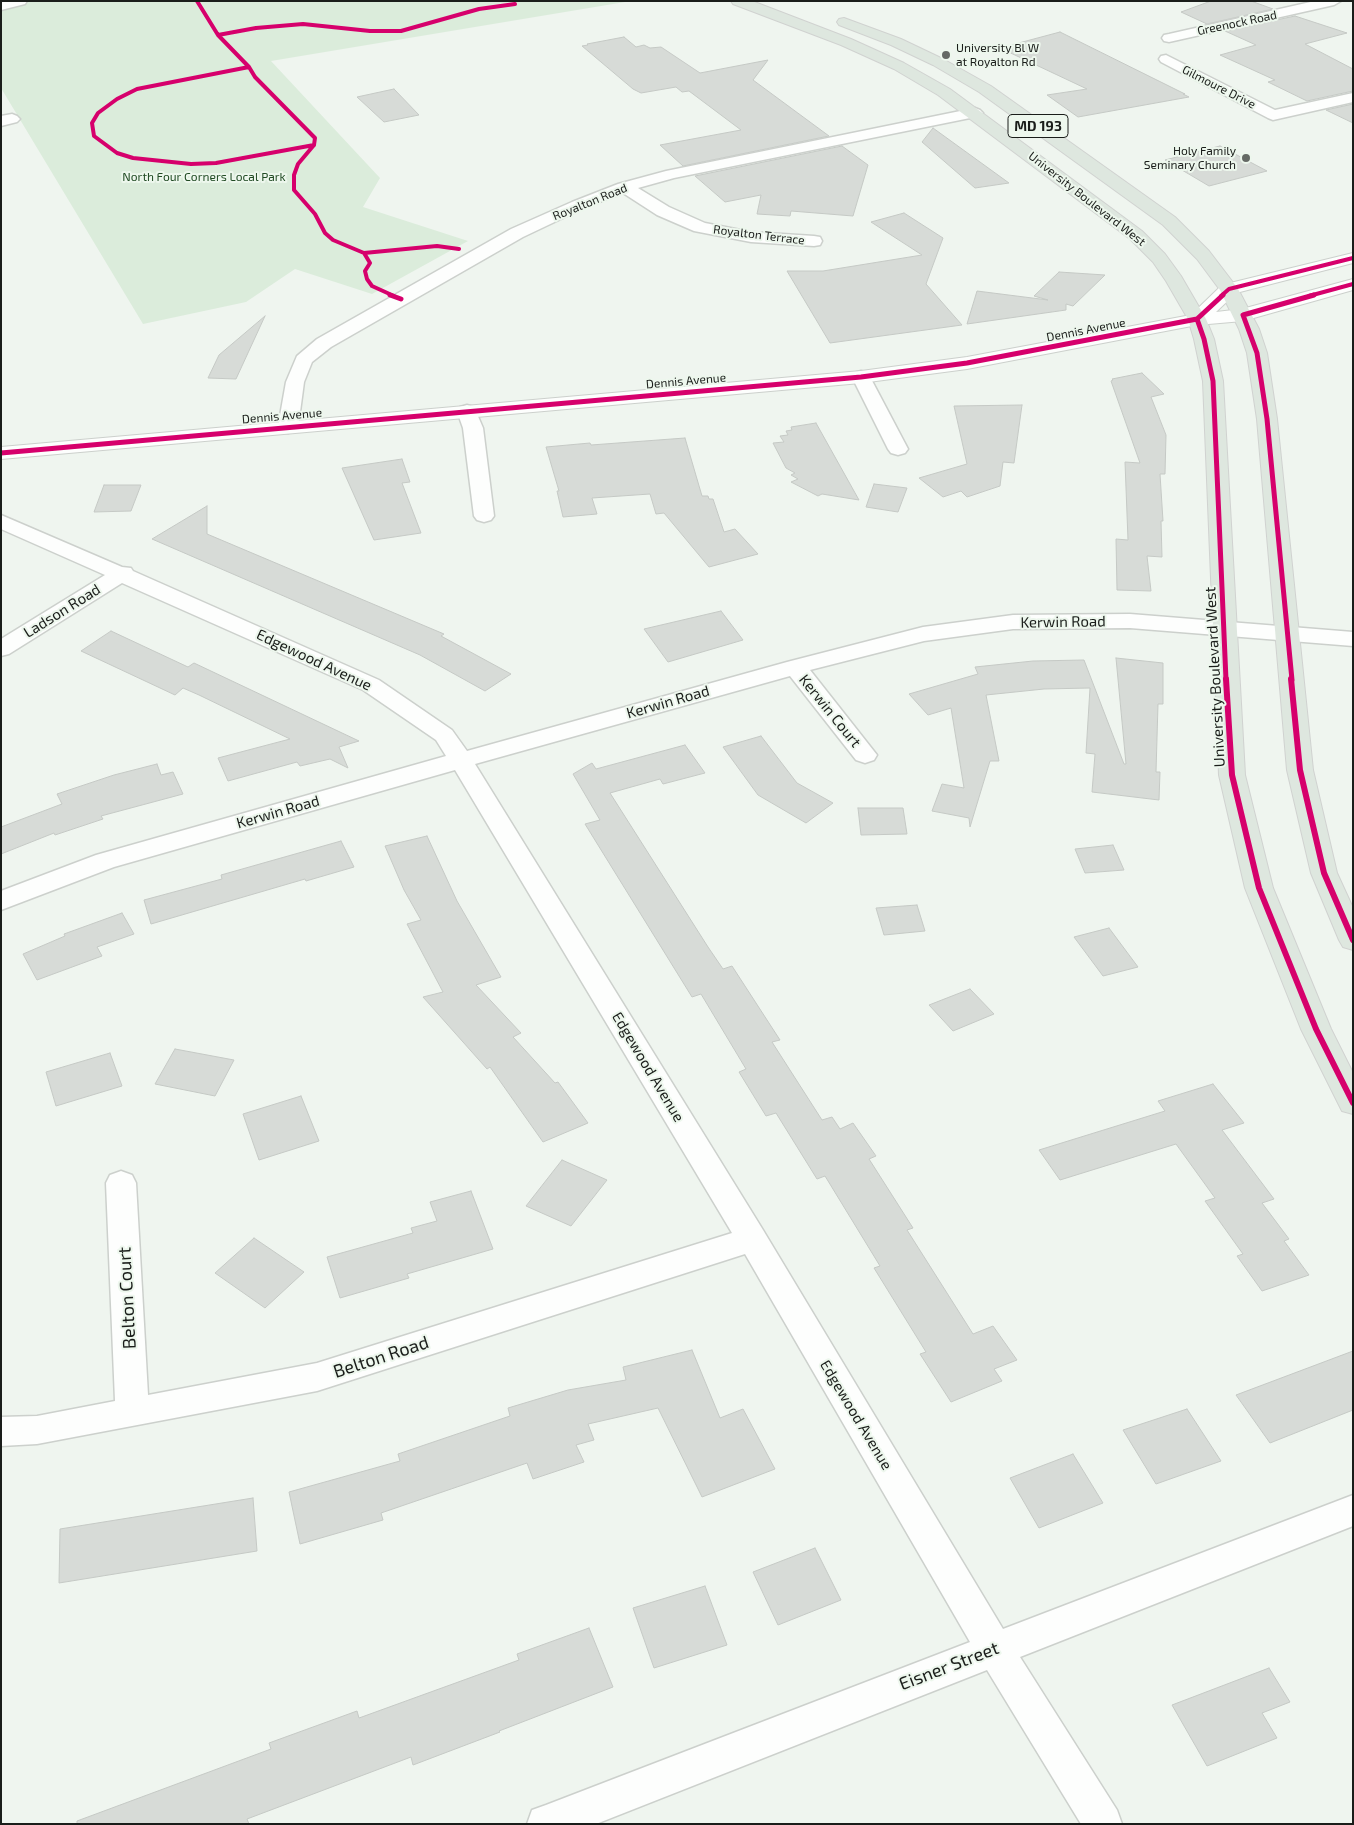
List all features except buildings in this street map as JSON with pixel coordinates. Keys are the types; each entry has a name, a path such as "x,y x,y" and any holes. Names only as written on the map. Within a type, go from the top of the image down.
{"main road":[{"name":"University Boulevard West","path":"738,1 846,42 900,66 975,113 1136,235 1159,258 1175,280 1197,319 1204,338 1213,381 1232,775 1259,888 1316,1029 1353,1104"},
{"path":"774,16 783,14 795,15 851,34 882,37"},
{"name":"University Boulevard West","path":"826,16 882,37 938,62 985,89 1169,221 1203,255 1229,289 1243,315 1257,353 1267,419 1300,770 1324,873 1353,940"}],"street":[{"path":"1,6 20,1"},
{"path":"1287,1 1304,9"},
{"name":"Greenock Road","path":"1169,38 1334,1"},
{"name":"Gilmoure Drive","path":"1166,59 1272,115 1353,97"},
{"name":"Royalton Road","path":"288,426 295,382 304,360 324,343 517,234 578,205 624,187 729,161 975,113"},
{"name":"Royalton Terrace","path":"624,187 663,211 700,227 751,237 814,241"},
{"path":"1197,319 1229,289 1353,258"},
{"name":"Dennis Avenue","path":"1,452 861,377 976,362 1154,329 1197,319 1243,315 1353,284"},
{"path":"861,377 898,449"},
{"path":"467,411 473,428 484,516"},
{"name":"Edgewood Avenue","path":"1,520 371,685 444,735 752,1239 994,1648 1103,1824"},
{"name":"Ladson Road","path":"1,649 123,574"},
{"name":"Kerwin Road","path":"1,901 105,862 461,760 795,667 923,634 1013,622 1130,621 1353,640"},
{"name":"Kerwin Court","path":"795,667 865,755"},
{"name":"Belton Court","path":"121,1183 132,1412"},
{"name":"Belton Road","path":"1,1432 38,1430 317,1377 752,1239"},
{"name":"Eisner Street","path":"546,1824 994,1648 1353,1510"}],"green space":[{"name":"North Four Corners Local Park","path":"1,1 631,1 271,61 380,178 363,207 468,241 372,294 295,269 246,302 143,324 1,88"}],"cycle path":[{"path":"197,1 218,35 249,67 255,77 315,138 314,145 298,164 294,175 294,190 315,214 325,233 333,240 364,253 370,263 365,271 367,279 372,286 401,299"},
{"path":"218,35 256,28 303,24 370,31 401,31 479,9 515,4"},
{"path":"249,67 137,89 117,99 98,113 92,123 94,136 117,153 133,158 191,164 216,163 314,145"},
{"path":"364,253 437,246 459,249"},
{"path":"1,453 861,377 967,363 1197,319 1229,289 1353,258"},
{"path":"1353,284 1243,315 1257,353 1267,419 1300,770 1324,873 1353,940"},
{"path":"1197,319 1204,339 1213,381 1232,775 1259,888 1316,1029 1353,1103"}],"place":[{"name":"University Bl W at Royalton Rd","path":"946,55"},
{"name":"Holy Family Seminary Church","path":"1246,158"}]}
